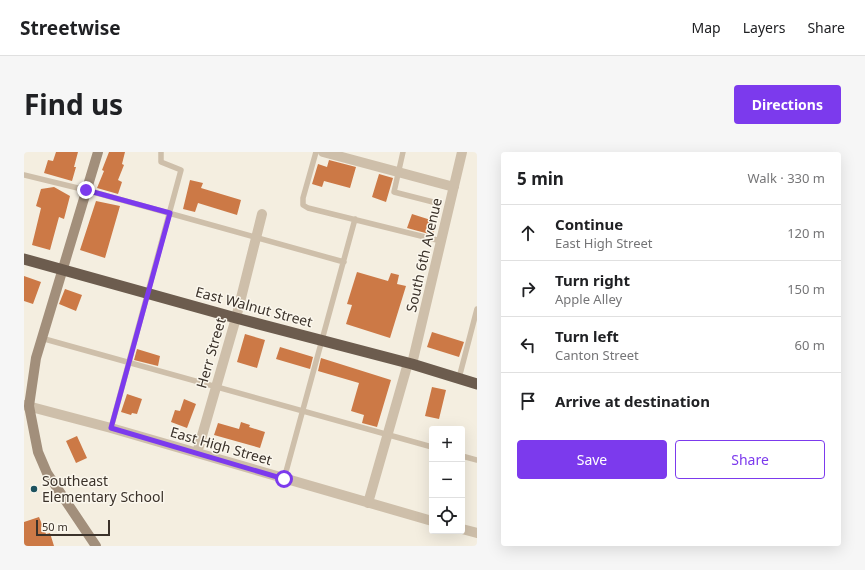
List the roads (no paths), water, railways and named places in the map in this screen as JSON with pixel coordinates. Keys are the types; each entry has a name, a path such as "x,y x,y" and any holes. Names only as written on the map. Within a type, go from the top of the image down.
{"highway":[{"name":"East Walnut Street","path":"24,259 236,318 410,364 477,384"}],"main road":[{"path":"96,546 47,473 38,452 26,406 41,338 98,152"}],"street":[{"path":"323,152 454,187"},
{"name":"South 6th Avenue","path":"368,503 410,364 462,152"},
{"name":"Herr Street","path":"197,453 236,318 262,214"},
{"name":"East High Street","path":"26,406 111,428 429,520"},
{"path":"465,530 477,533"}],"lane":[{"path":"111,428 181,170 160,162 161,152"},
{"path":"316,152 303,198 304,205 308,208 441,241"},
{"path":"403,152 394,192 437,203"},
{"path":"24,175 86,190 256,236 344,262"},
{"path":"284,479 355,219"},
{"path":"459,378 477,309"},
{"path":"41,338 429,446"},
{"path":"465,457 477,460"}],"place":[{"name":"Southeast Elementary School","path":"34,489"}]}
